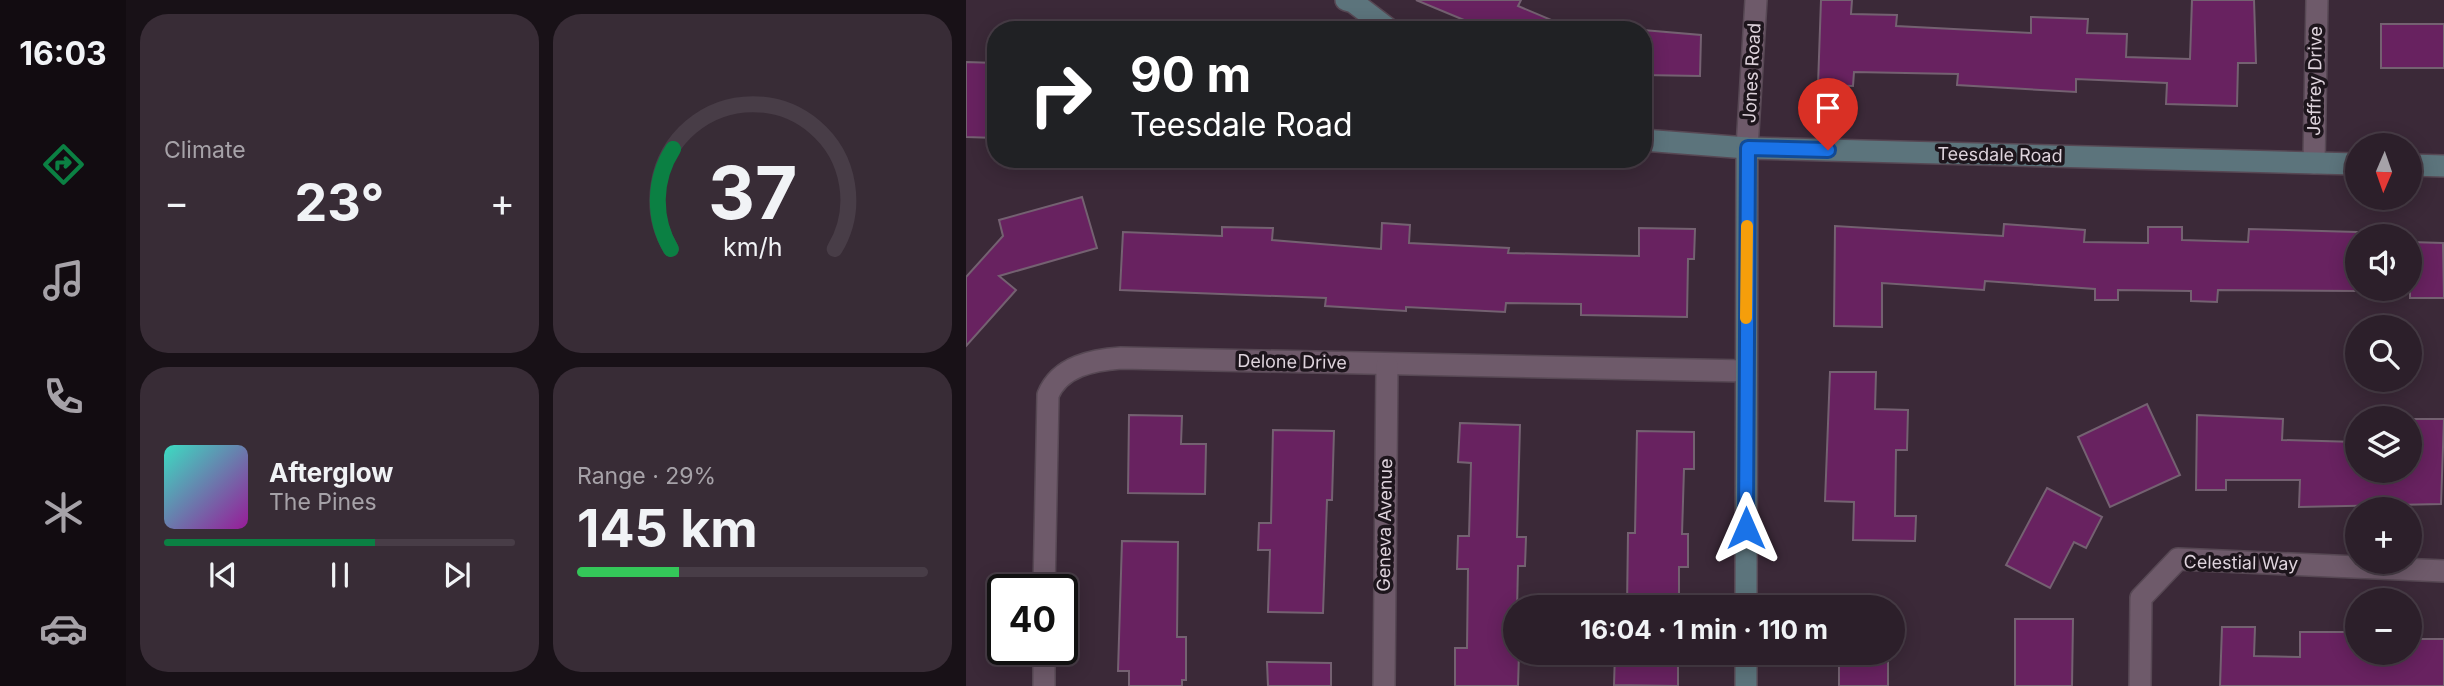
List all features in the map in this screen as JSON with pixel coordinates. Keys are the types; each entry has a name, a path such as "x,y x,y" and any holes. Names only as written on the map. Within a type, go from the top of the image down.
{"street":[{"name":"Jones Road","path":"1746,595 1748,148 1756,0"},
{"name":"Jeffrey Drive","path":"2314,163 2317,0"},
{"path":"1351,1 1378,21"},
{"name":"Teesdale Road","path":"1652,141 1748,148 2345,164"},
{"path":"2422,165 2444,166"},
{"name":"Delone Drive","path":"1044,574 1045,422 1048,395 1053,382 1091,360 1121,358 1746,371"},
{"name":"Geneva Avenue","path":"1384,686 1387,365"},
{"name":"Celestial Way","path":"2140,686 2141,598 2178,559 2444,571"},
{"path":"1044,665 1044,686"},
{"path":"1746,665 1746,686"}],"building":[{"path":"1416,0 1521,0 1518,6 1554,21 1466,21"},
{"path":"1821,0 1852,0 1851,14 1897,15 1896,26 2031,33 2031,17 2088,19 2087,33 2127,34 2126,57 2190,59 2192,0 2254,0 2256,63 2238,63 2237,106 2166,104 2167,83 2076,79 2076,92 1957,85 1958,74 1854,72 1853,86 1818,85"},
{"path":"2381,24 2444,24 2444,68 2381,68"},
{"path":"1652,31 1701,35 1700,76 1652,75"},
{"path":"966,62 987,63 987,138 966,137"},
{"path":"1082,197 1097,248 999,276 1016,290 966,346 966,277 1003,236 999,220"},
{"path":"1382,223 1410,225 1409,243 1509,248 1508,253 1639,256 1639,228 1695,229 1694,259 1688,259 1687,317 1581,315 1581,304 1506,303 1505,312 1406,307 1406,311 1325,306 1326,298 1120,290 1123,232 1222,236 1222,227 1273,228 1272,240 1381,249"},
{"path":"2004,224 2085,230 2084,242 2148,243 2148,227 2182,227 2182,240 2248,242 2249,229 2345,232 2345,291 2218,290 2217,302 2191,301 2191,291 2118,290 2118,300 2095,300 2095,289 1985,281 1984,290 1882,283 1882,327 1834,326 1835,226 2003,236"},
{"path":"2422,242 2443,243 2444,298 2422,298"},
{"path":"1830,372 1876,372 1875,409 1908,410 1907,450 1896,450 1895,516 1916,516 1915,541 1853,540 1854,502 1825,501"},
{"path":"2147,404 2180,475 2110,507 2078,437"},
{"path":"1129,415 1182,416 1181,444 1206,444 1205,494 1128,493"},
{"path":"2197,415 2283,419 2282,440 2345,442 2345,483 2422,483 2422,419 2444,419 2441,504 2422,504 2422,497 2345,497 2345,506 2299,507 2300,480 2226,480 2226,490 2196,490"},
{"path":"1460,423 1520,425 1517,537 1526,537 1525,566 1518,566 1517,595 1503,595 1503,665 1519,665 1518,686 1455,686 1455,648 1467,648 1468,569 1457,569 1458,536 1469,536 1471,463 1458,462"},
{"path":"1273,430 1334,431 1332,500 1327,500 1323,613 1268,612 1270,550 1258,550 1259,523 1271,523"},
{"path":"1637,431 1694,432 1694,469 1684,469 1682,534 1688,534 1688,567 1679,567 1679,595 1627,595 1628,533 1635,533"},
{"path":"2047,488 2102,517 2086,548 2074,542 2050,588 2006,565"},
{"path":"1122,541 1178,542 1177,637 1186,637 1186,680 1182,680 1182,686 1129,686 1129,671 1118,671"},
{"path":"2015,619 2073,619 2072,686 2015,686"},
{"path":"2222,627 2255,627 2254,656 2300,657 2300,632 2345,632 2345,665 2422,665 2422,639 2444,639 2444,686 2220,686"},
{"path":"1267,662 1331,663 1331,686 1268,686"},
{"path":"1615,665 1678,665 1678,686 1614,685"},
{"path":"1839,665 1888,665 1888,686 1839,686"}],"slow traffic":[{"path":"1746,318 1747,226"}],"route":[{"path":"1746,528 1748,148 1828,150"}]}
